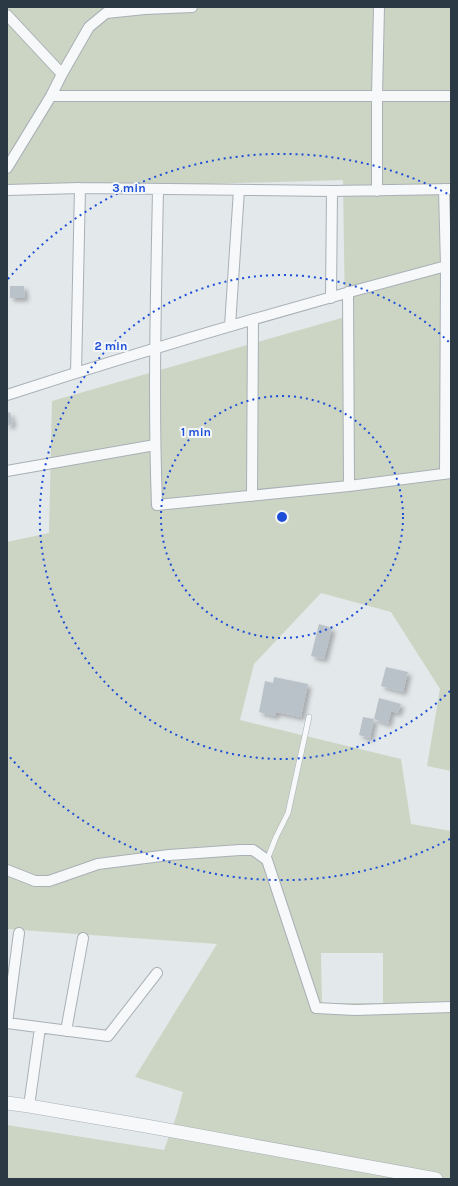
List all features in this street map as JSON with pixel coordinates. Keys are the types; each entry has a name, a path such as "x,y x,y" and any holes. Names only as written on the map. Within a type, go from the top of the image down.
{"street":[{"path":"7,168 51,96 62,74 90,27 106,13 144,8 192,7"},
{"path":"377,191 379,7"},
{"path":"7,15 62,74"},
{"path":"51,96 451,96"},
{"path":"76,373 80,188"},
{"path":"7,190 80,188 332,192 448,190 448,473 349,486 157,505 154,348 158,190"},
{"path":"230,326 239,190"},
{"path":"331,298 332,192"},
{"path":"7,395 154,348 348,292 448,266"},
{"path":"348,292 349,486"},
{"path":"252,496 253,320"},
{"path":"7,471 155,445"},
{"path":"7,870 35,881 49,881 98,864 169,855 252,850 267,860 316,1008 356,1010 451,1007"},
{"path":"19,933 7,1023 108,1036 157,973"},
{"path":"66,1031 83,938"},
{"path":"29,1106 40,1028"},
{"path":"7,1103 154,1127 436,1179"}],"lane":[{"path":"267,860 288,813 310,716"}],"green space":[{"path":"7,7 451,7 451,771 427,766 440,689 391,612 321,593 254,664 240,720 401,759 411,824 451,831 451,1179 7,1179 7,1125 164,1150 183,1092 135,1077 217,944 7,929 7,542 49,533 52,401 345,317 343,180 7,190","holes":["321,953 383,953 383,1003 322,1003"]}],"building":[{"path":"10,286 24,286 25,298 10,298"},
{"path":"10,412 13,424 7,426 7,413"},
{"path":"319,624 332,628 324,659 311,656"},
{"path":"386,667 408,672 403,692 381,686"},
{"path":"274,677 308,684 301,717 276,712 275,716 259,712 265,681 273,683"},
{"path":"379,698 401,704 398,713 391,711 388,724 374,719"},
{"path":"363,717 374,719 370,738 359,735"}]}
